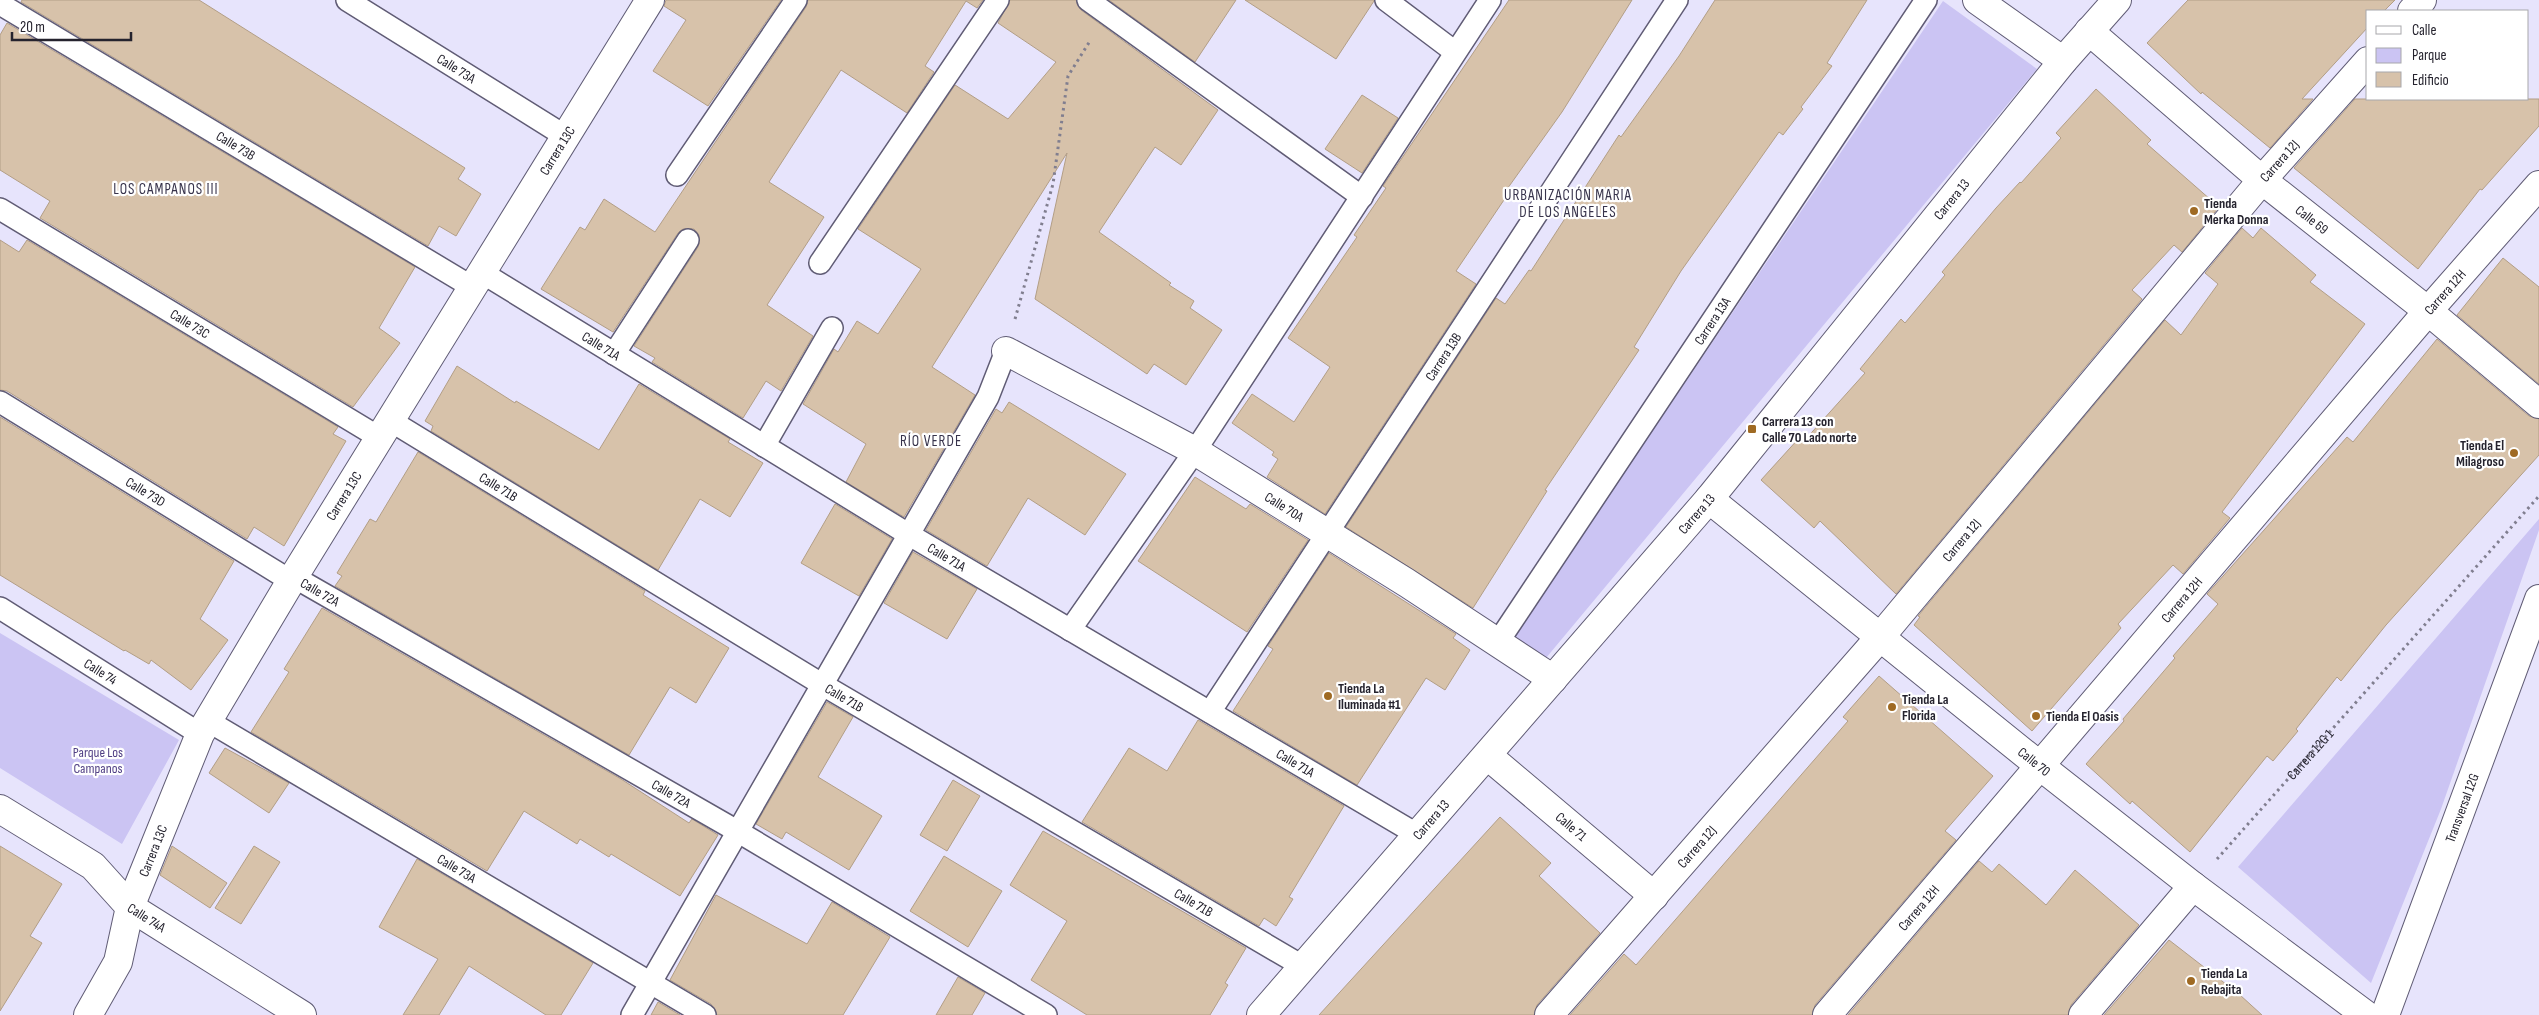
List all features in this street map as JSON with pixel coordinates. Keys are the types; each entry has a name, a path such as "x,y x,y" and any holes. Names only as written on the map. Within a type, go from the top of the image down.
{"street":[{"name":"Carrera 13C","path":"88,1015 118,962 130,907 204,728 476,280 650,0"},
{"path":"1977,0 2063,61"},
{"name":"Carrera 13","path":"1261,1015 1488,756 1553,678 1709,499 2063,61 2117,0"},
{"path":"2413,10 2422,0"},
{"name":"Calle 69","path":"2089,31 2262,180 2428,311 2539,404"},
{"name":"Carrera 12J","path":"1549,1015 1880,636 2262,180 2366,63"},
{"name":"Carrera 12H","path":"1827,1015 2428,311 2539,185"},
{"name":"Calle 70A","path":"1006,351 1195,451 1553,678"},
{"name":"Calle 70","path":"1709,499 2040,766 2193,886 2366,1015"},
{"name":"Transversal 12G","path":"2385,1015 2539,599"},
{"name":"Calle 71","path":"1488,756 1654,896"},
{"name":"Calle 74A","path":"0,809 93,866 130,907 302,1015"},
{"path":"2083,1015 2193,886"}],"lane":[{"name":"Calle 73A","path":"347,0 565,136"},
{"path":"677,175 796,0"},
{"path":"820,263 998,0"},
{"path":"1088,0 1362,197"},
{"path":"1386,0 1455,52"},
{"path":"1070,630 1195,451 1490,0"},
{"name":"Carrera 13B","path":"1210,712 1677,0"},
{"name":"Carrera 13A","path":"1498,642 1926,0"},
{"name":"Calle 73B","path":"0,4 476,280"},
{"name":"Calle 73C","path":"0,209 386,430"},
{"path":"614,354 688,240"},
{"name":"Calle 71A","path":"476,280 614,354 908,534 1418,835"},
{"path":"764,446 832,328"},
{"path":"632,1015 988,397 1006,351"},
{"name":"Calle 73D","path":"0,402 293,579"},
{"name":"Calle 71B","path":"386,430 1304,966"},
{"name":"Calle 72A","path":"293,579 737,831 1046,1015"},
{"name":"Calle 74","path":"0,608 204,728"},
{"name":"Calle 73A","path":"204,728 705,1015"}],"path":[{"path":"1006,351 1052,184 1068,76 1107,13"},
{"name":"Carrera 12G 1","path":"2193,886 2539,496"}],"green space":[{"path":"1943,1 2037,69 1546,658 1514,636"},
{"path":"2539,519 2539,530 2441,809 2371,983 2238,867"},
{"name":"Parque Los Campanos","path":"0,633 179,740 122,844 0,768"}],"building":[{"path":"22,0 199,0 465,168 458,179 481,194 456,236 439,226 428,246 21,2"},
{"path":"666,0 781,0 708,106 653,71 686,20 664,6"},
{"path":"808,0 983,0 977,8 966,1 925,66 934,72 907,113 841,70 769,182 824,217 767,305 813,336 781,391 766,381 743,418 652,362 655,358 634,346 698,247 699,235 694,229 683,229 678,233 613,332 541,289 580,227 585,230 604,199 655,232 806,7"},
{"path":"1010,0 1076,0 1081,10 1218,110 1181,165 1155,147 1099,232 1171,283 1169,285 1194,301 1190,308 1222,330 1186,385 1154,364 1147,374 1035,299 1067,153 932,367 975,395 904,517 846,482 866,444 803,404 834,349 838,352 857,321 878,334 921,269 858,229 955,85 1008,119 1056,62 998,23"},
{"path":"1109,0 1236,0 1195,62"},
{"path":"1245,0 1374,0 1374,1 1336,59"},
{"path":"1509,0 1632,0 1562,112 1505,192 1508,194 1456,271 1476,284 1325,514 1267,477 1278,459 1272,455 1274,452 1232,423 1252,394 1294,422 1330,367 1288,338 1357,237 1354,235 1386,188 1383,186"},
{"path":"1715,0 1867,0 1827,63 1832,66 1801,107 1803,109 1783,135 1779,132 1681,271 1634,347 1639,350 1545,490 1547,491 1473,608 1346,527 1496,298 1505,304 1529,270 1531,271 1619,135 1621,137 1679,56"},
{"path":"2188,0 2395,0 2385,10 2366,10 2366,29 2302,99 2313,99 2270,148 2202,92 2201,94 2147,43"},
{"path":"7,23 415,267 379,328 400,343 353,407 40,218 50,201 0,170 0,35"},
{"path":"2096,89 2151,140 2147,144 2219,207 2182,252 2174,245 2132,290 2142,299 1896,594 1820,521 1814,528 1761,480 1800,437 1804,441 1865,373 1860,369 1901,319 1905,323 1945,275 1942,272 1996,208 2061,138 2056,133"},
{"path":"1362,95 1398,118 1362,173 1325,149"},
{"path":"2355,99 2539,99 2539,126 2482,190 2480,189 2418,269 2294,168"},
{"path":"2242,228 2253,238 2261,228 2316,275 2310,282 2365,324 2222,512 2230,518 2183,574 2173,565 2118,624 2121,628 2032,731 1914,625 1920,617 1918,616 2165,320 2181,335 2218,284 2205,273"},
{"path":"0,240 19,252 27,240 338,427 333,434 346,441 284,546 254,527 247,539 7,391 0,390"},
{"path":"2503,258 2539,287 2539,384 2457,315"},
{"path":"2437,339 2529,416 2539,419 2539,455 2386,625 2341,681 2337,677 2296,729 2298,731 2273,761 2267,756 2190,852 2132,801 2130,804 2086,764 2124,721 2123,719 2175,658 2173,656 2218,604 2207,594 2347,437 2353,442"},
{"path":"457,366 515,403 516,401 599,450 639,384 730,439 728,442 763,463 730,517 700,499 658,570 431,431 433,426 425,421"},
{"path":"1009,402 1126,474 1085,535 1028,498 987,566 926,530 996,409 1002,413"},
{"path":"0,417 234,561 200,619 228,640 191,690 151,660 149,664 124,651 0,575"},
{"path":"418,452 645,591 643,595 729,648 696,703 670,687 629,755 335,586 342,576 337,573 370,519 376,522"},
{"path":"1195,477 1246,509 1250,504 1308,540 1247,632 1138,561"},
{"path":"835,504 892,539 859,596 801,563"},
{"path":"913,552 977,589 947,639 884,603"},
{"path":"1329,553 1456,634 1453,638 1470,650 1445,690 1426,678 1357,785 1233,711 1273,649 1268,646"},
{"path":"322,608 621,779 689,823 692,819 718,835 680,896 611,854 609,857 580,839 577,844 524,811 487,871 251,732 289,672 284,669"},
{"path":"1879,676 1993,776 1945,831 1956,840 1815,1005 1812,1015 1570,1015 1624,954 1636,965 1848,721 1843,717"},
{"path":"827,702 853,717 818,777 882,816 849,870 786,832 782,839 756,824"},
{"path":"1198,720 1344,806 1289,897 1293,899 1276,926 1264,918 1259,926 1082,822 1129,748 1167,771"},
{"path":"225,748 289,783 269,813 209,773"},
{"path":"953,780 980,796 947,851 920,835"},
{"path":"1500,817 1551,863 1539,876 1600,933 1537,1005 1534,1015 1319,1015"},
{"path":"1043,831 1246,948 1225,983 1228,985 1210,1015 1087,1015 1031,980 1067,921 1010,885"},
{"path":"0,846 62,884 30,936 42,943 0,1011"},
{"path":"172,846 227,883 210,908 160,875"},
{"path":"254,846 280,862 241,924 215,908"},
{"path":"944,856 1002,891 968,947 910,911"},
{"path":"417,859 593,963 561,1015 546,1015 469,966 439,1015 403,1015 438,959 379,927"},
{"path":"1979,861 1992,872 1999,864 2046,905 2075,870 2139,925 2071,1005 2068,1015 1848,1015"},
{"path":"716,895 807,944 832,902 890,937 843,1015 717,1015 711,1004 670,980"},
{"path":"2169,940 2240,995 2262,1015 2104,1015"},
{"path":"958,977 985,993 972,1015 936,1015"},
{"path":"658,1002 680,1015 651,1015"}],"place":[{"name":"Tienda Merka Donna","path":"2194,211"},
{"name":"Carrera 13 con Calle 70 Lado norte","path":"1752,429"},
{"name":"Tienda El Milagroso","path":"2514,453"},
{"name":"Tienda La Iluminada #1","path":"1328,696"},
{"name":"Tienda La Florida","path":"1892,707"},
{"name":"Tienda El Oasis","path":"2036,716"},
{"name":"Tienda La Rebajita","path":"2191,981"}],"district":[{"name":"LOS CAMPANOS III","path":"166,189"},
{"name":"URBANIZACIÓN MARIA DE LOS ANGELES","path":"1568,204"},
{"name":"RÍO VERDE","path":"931,441"}]}
